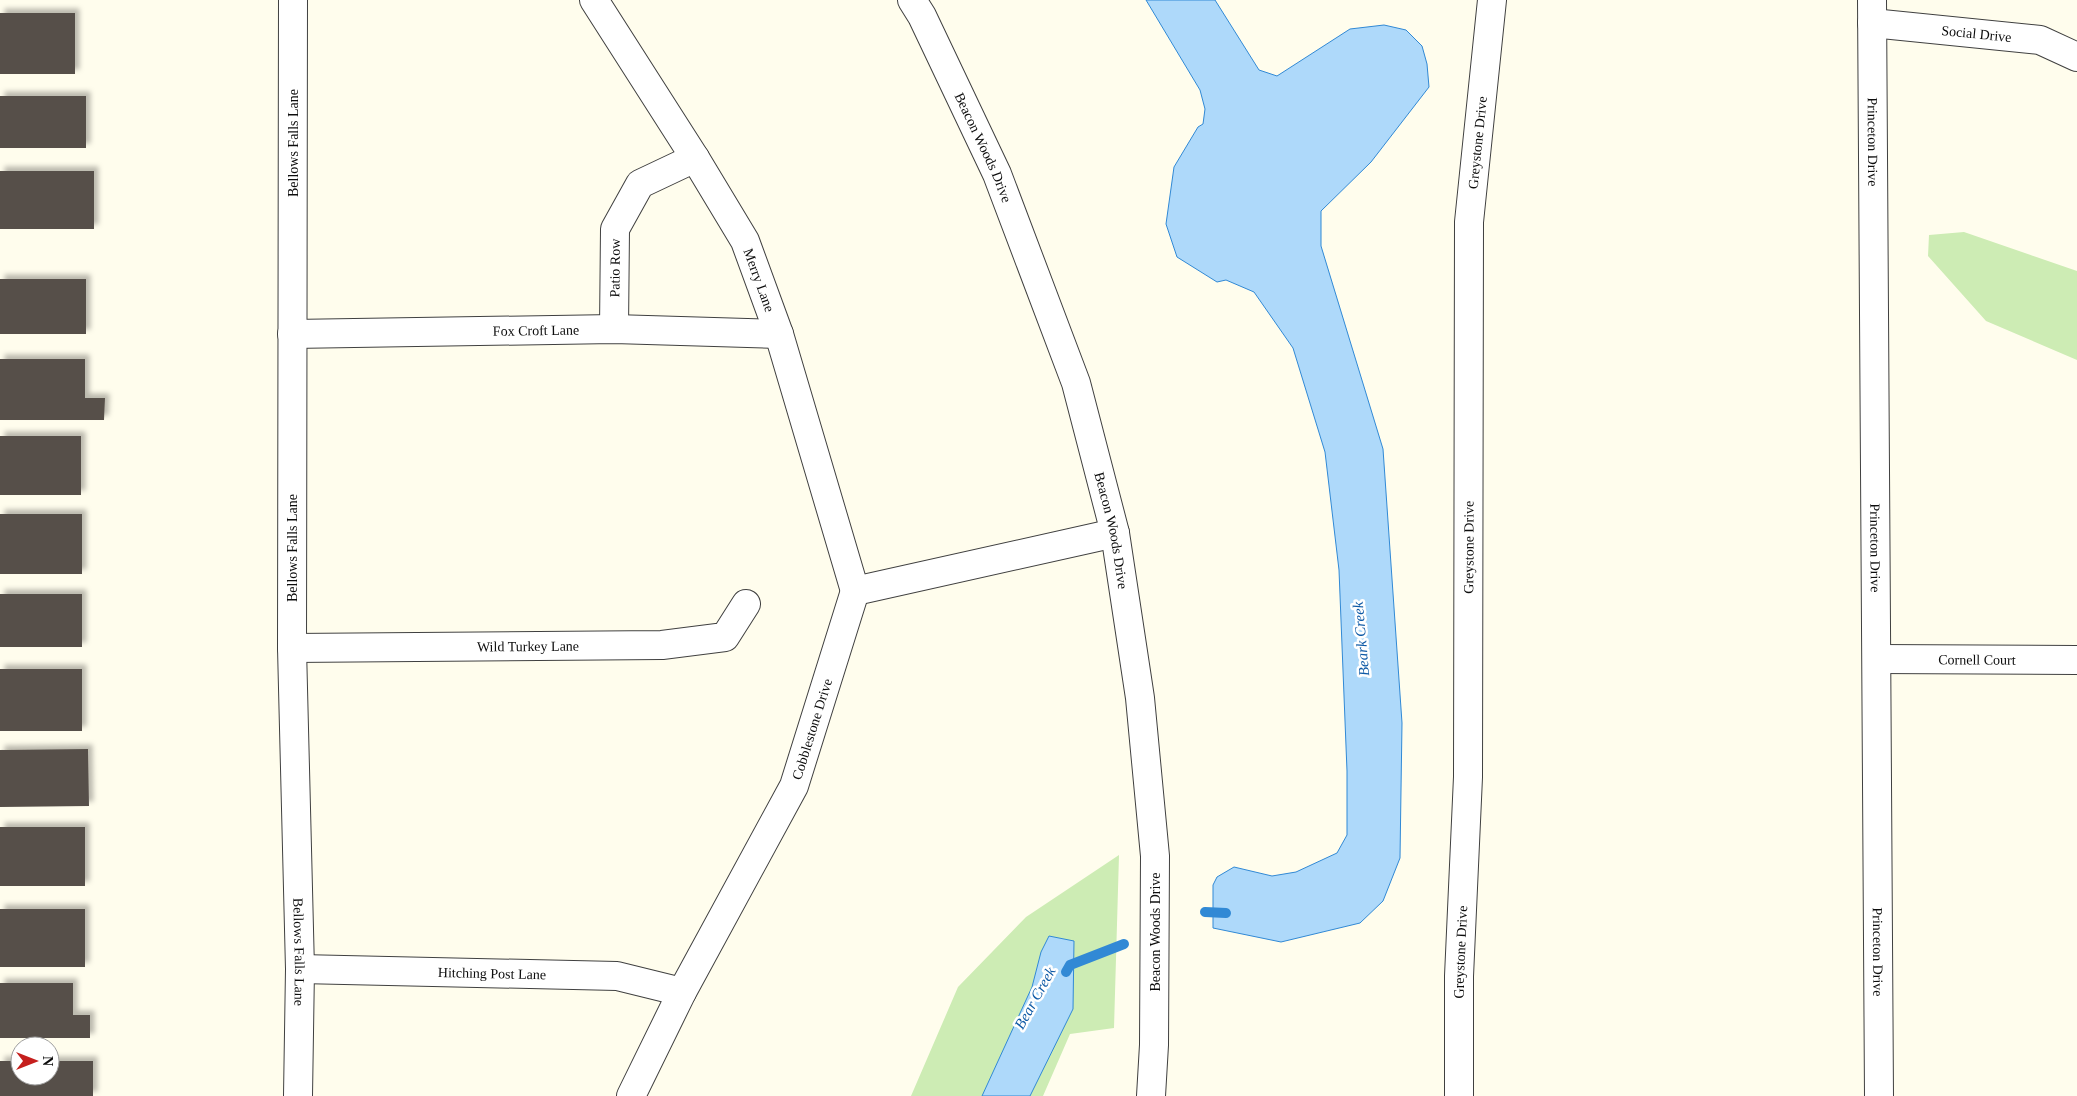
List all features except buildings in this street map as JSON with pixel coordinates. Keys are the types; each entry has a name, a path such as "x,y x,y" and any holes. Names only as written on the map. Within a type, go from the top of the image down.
{"street":[{"name":"Bellows Falls Lane","path":"293,0 292,648 300,969 298,1096"},
{"name":"Merry Lane","path":"594,0 695,158 745,241 779,334 855,591"},
{"name":"Beacon Woods Drive","path":"912,0 922,16 997,174 1076,383 1115,534 1140,698 1155,856 1154,1045 1151,1096"},
{"name":"Greystone Drive","path":"1459,1096 1459,976 1468,777 1469,222 1492,0"},
{"name":"Social Drive","path":"1872,11 2040,40 2077,57"},
{"name":"Princeton Drive","path":"1872,11 1879,1096"},
{"name":"Patio Row","path":"614,329 615,229 640,184 695,158"},
{"name":"Fox Croft Lane","path":"292,334 614,329 779,334"},
{"path":"855,591 1115,534"},
{"name":"Cobblestone Drive","path":"631,1096 682,992 794,786 855,591"},
{"name":"Wild Turkey Lane","path":"292,648 662,645 725,637 746,604"},
{"name":"Cornell Court","path":"1877,660 2077,660"},
{"name":"Hitching Post Lane","path":"300,969 617,976 682,992"}],"green space":[{"path":"1964,232 2077,271 2077,360 1986,321 1928,256 1929,235"},
{"path":"1119,855 1114,1028 1070,1034 1043,1096 911,1096 958,987 1026,917"}],"water":[{"path":"1146,0 1215,0 1259,70 1277,76 1350,29 1384,25 1406,30 1422,46 1427,64 1429,87 1371,162 1321,211 1321,246 1383,449 1402,723 1400,858 1383,901 1360,923 1281,942 1213,928 1213,885 1217,877 1234,867 1272,876 1296,872 1337,853 1347,835 1347,771 1339,570 1325,452 1293,348 1254,292 1226,280 1217,282 1177,257 1166,224 1174,167 1198,127 1203,124 1205,109 1200,90"},
{"path":"1049,936 1074,941 1073,1009 1030,1096 982,1096 1032,987 1041,952"}],"waterway":[{"name":"Beark Creek","path":"1205,912 1226,913"},
{"name":"Bear Creek","path":"1066,972 1070,965 1124,944"}]}
